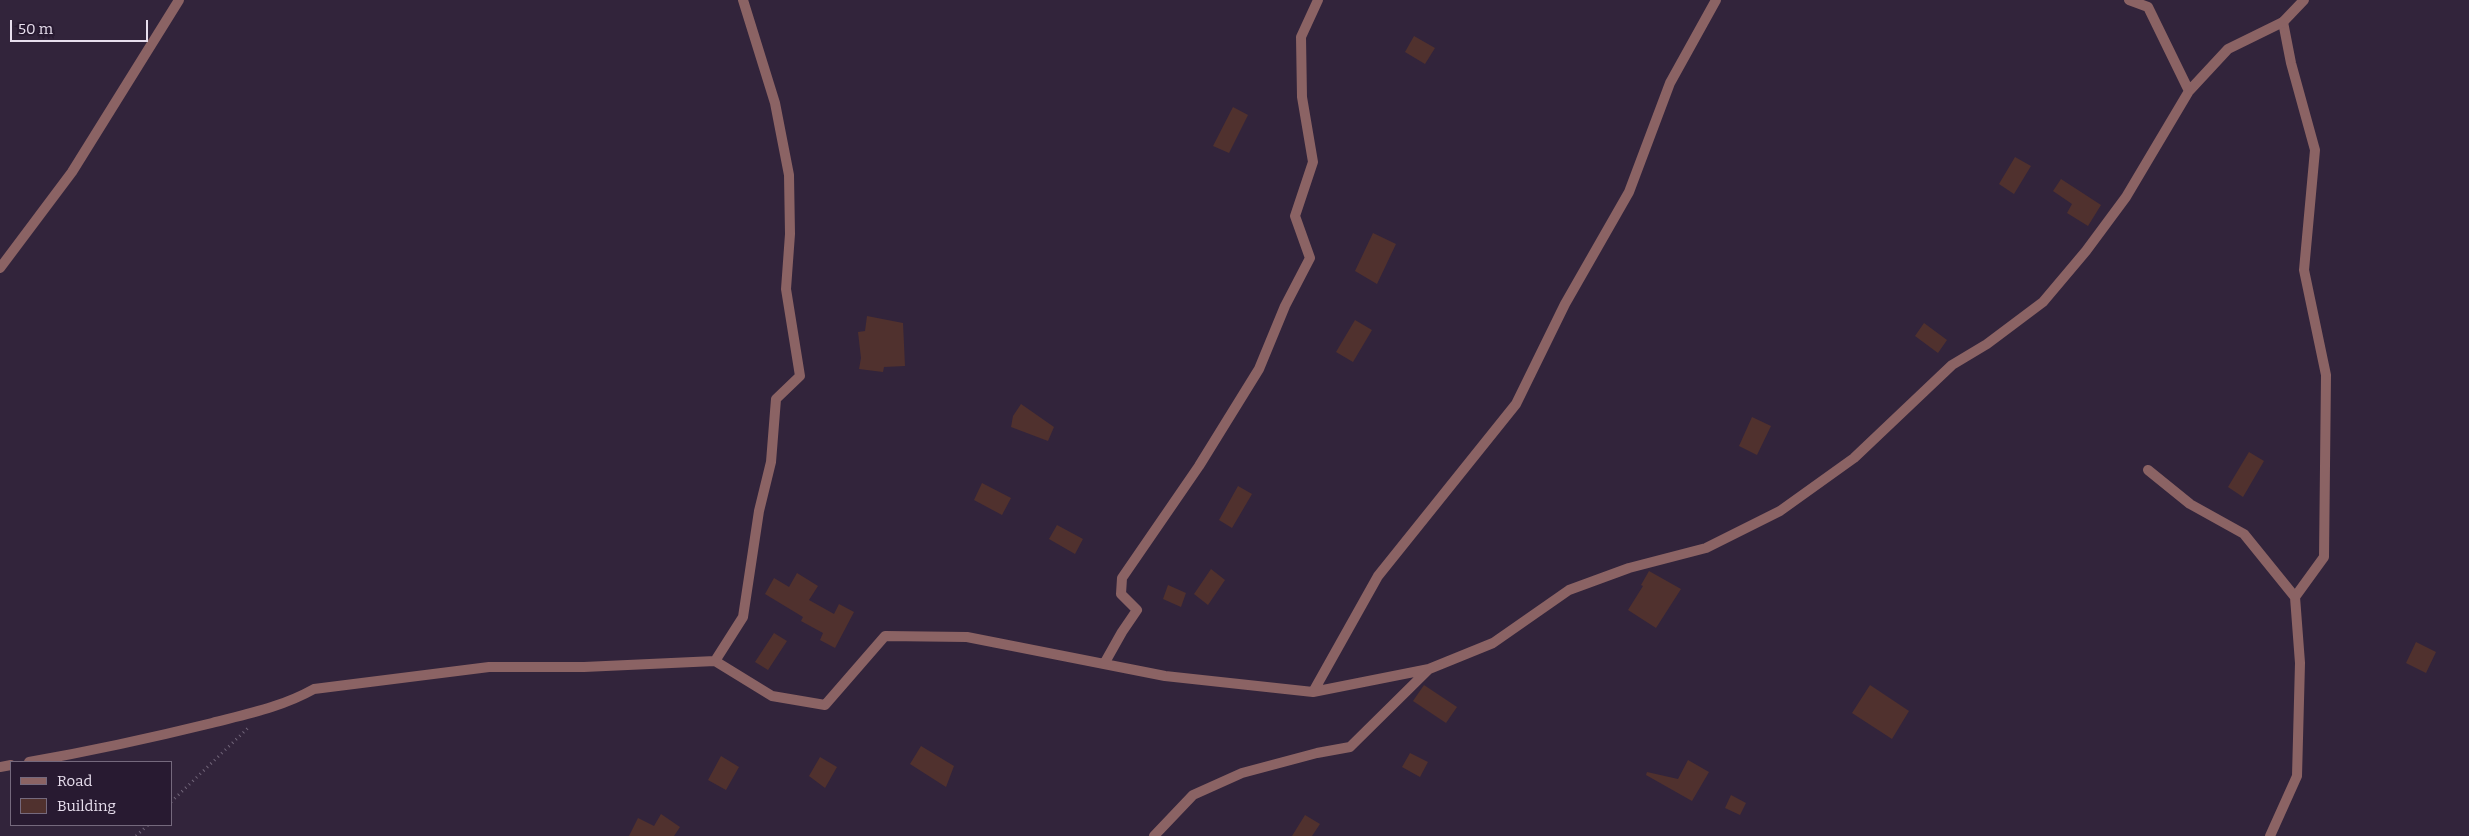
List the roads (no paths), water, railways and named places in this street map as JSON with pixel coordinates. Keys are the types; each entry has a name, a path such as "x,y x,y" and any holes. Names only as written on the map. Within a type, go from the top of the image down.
{"street":[{"path":"0,268 72,172 180,0"},
{"path":"715,661 743,617 758,511 772,462 776,399 800,376 786,288 790,234 789,175 775,103 743,0"},
{"path":"1104,664 1137,610 1121,594 1122,578 1199,466 1259,369 1285,306 1310,258 1295,216 1313,162 1302,97 1301,37 1318,0"},
{"path":"1313,692 1378,576 1516,404 1565,304 1630,192 1670,84 1716,0"},
{"path":"2129,0 2148,7 2189,91"},
{"path":"35,761 124,745 270,708 295,699 314,689 489,666 584,667 715,661 772,696 825,705 885,636 967,637 1164,676 1313,692 1429,669 1493,643 1569,590 1629,568 1706,548 1772,515 1854,458 1952,365 1988,344 2043,302 2086,251 2126,197 2189,91 2228,49 2284,22 2304,0"},
{"path":"2284,22 2291,63 2315,150 2304,270 2326,375 2324,557 2295,597"},
{"path":"2148,470 2190,504 2244,534 2295,597 2300,663 2297,776 2270,836"},
{"path":"1154,836 1193,795 1207,788 1242,773 1317,753 1350,748 1429,669"}]}
